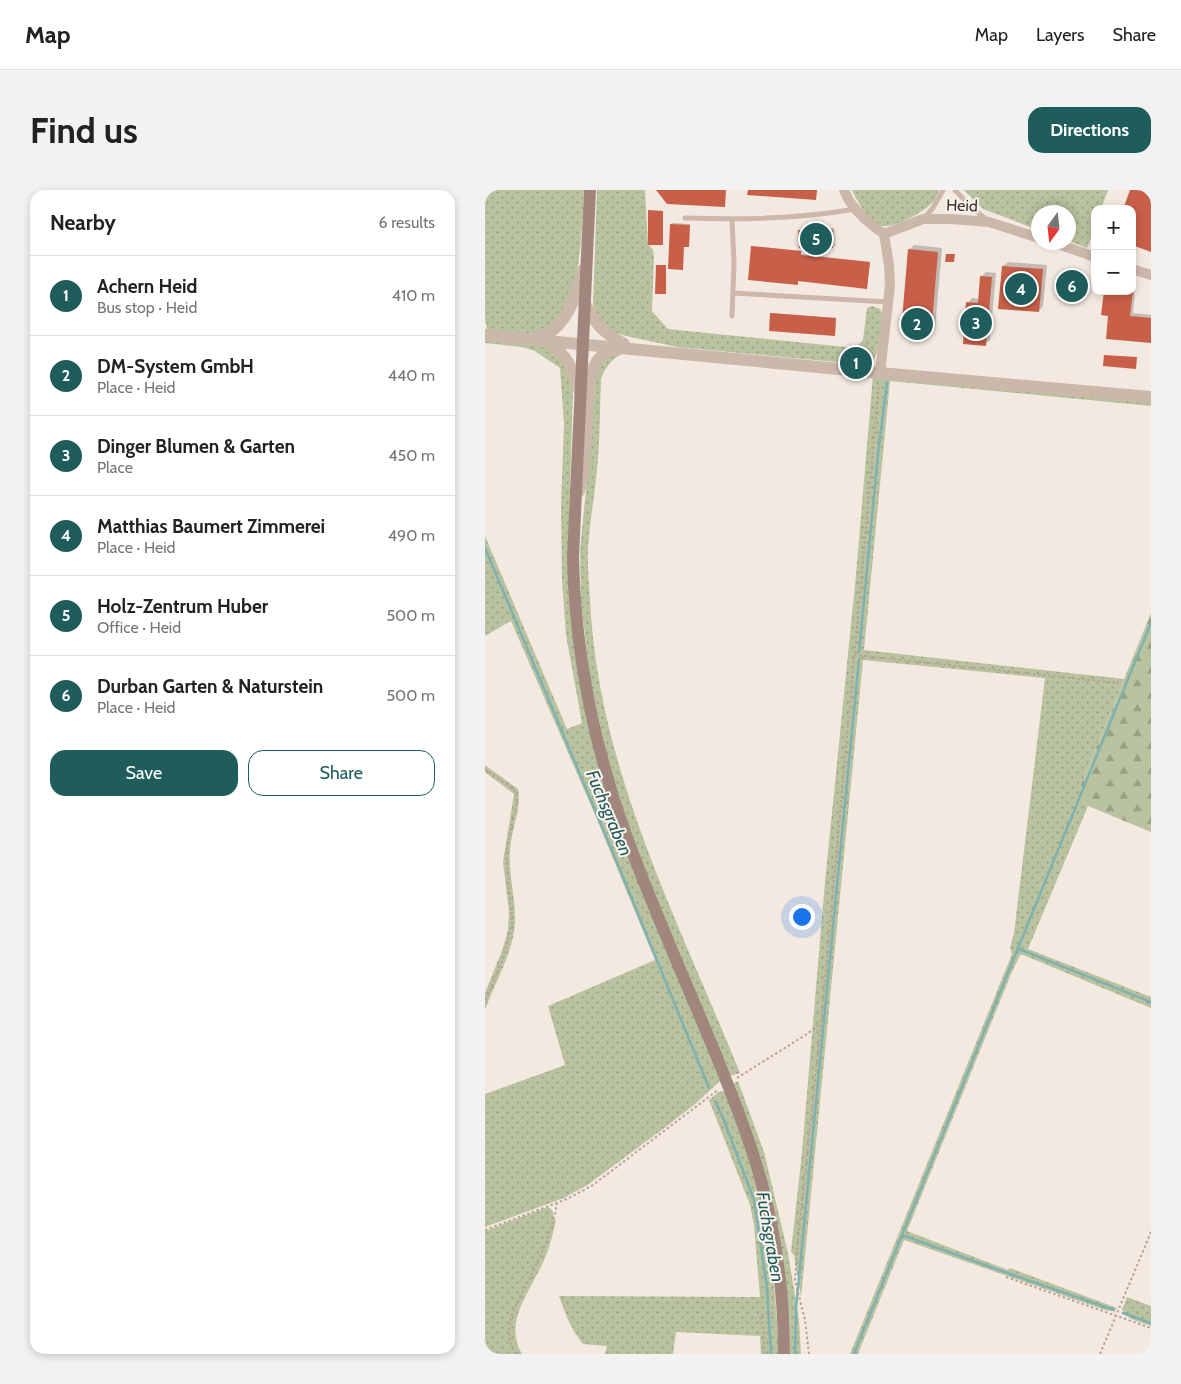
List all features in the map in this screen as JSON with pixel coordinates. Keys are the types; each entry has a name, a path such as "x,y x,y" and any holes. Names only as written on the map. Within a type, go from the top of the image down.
{"main road":[{"path":"591,190 573,557 577,624 584,673 602,756 625,832 749,1143 766,1202 777,1258 781,1290 784,1354"}],"street":[{"path":"844,190 855,209 868,223 884,234 890,286 880,373"},
{"name":"Heid","path":"884,234 923,219 977,220 1031,235"},
{"path":"1075,250 1091,256"},
{"path":"537,340 555,329 565,317 580,286 587,253"},
{"path":"1136,270 1151,276"},
{"path":"585,304 599,327 627,348"},
{"path":"485,335 1151,397"},
{"path":"537,340 559,350 573,369 580,392"},
{"path":"576,501 583,476 589,383 592,371 596,361 611,350 627,348"}],"lane":[{"path":"923,219 933,208 943,190"},
{"path":"955,190 989,222"},
{"path":"685,218 732,219 824,215 855,209"},
{"path":"732,219 732,316"},
{"path":"733,294 888,302"}],"path":[{"path":"809,1354 805,1320 795,1280 821,1023 880,373"},
{"path":"854,655 1118,683"},
{"path":"485,769 513,789 517,802 506,852 512,922 503,958 485,1002"},
{"path":"485,1230 567,1199 593,1185 727,1084 807,1034 821,1023"},
{"path":"516,1354 509,1339 508,1328 549,1235 557,1203"},
{"path":"1100,1354 1151,1232"},
{"path":"1006,1277 1151,1328"},
{"path":"764,1354 764,1333 760,1316 772,1312"}],"green space":[{"path":"485,190 584,190 580,249 572,292 564,310 552,324 537,332 519,333 487,330 485,319"},
{"path":"597,190 645,190 648,244 653,250 654,256 652,311 668,329 855,348 863,340 867,308 872,306 880,309 882,313 876,356 870,362 857,364 677,347 611,331 596,317 593,304"},
{"path":"852,190 939,190 934,201 917,214 902,222 882,226 868,216"},
{"path":"964,190 1108,190 1102,205 1091,205 1091,238 1087,248 1076,244 1076,205 1031,205 1031,227 983,209"},
{"path":"485,338 538,345 546,348 565,363 573,390 568,559 593,746 720,1081 694,1105 589,1184 564,1198 485,1227 485,1094 565,1065 548,1006 655,960 593,810 511,621 485,636 485,536 567,729 582,723 566,635 562,579 561,508 564,424 560,368 535,351 522,347 485,343"},
{"path":"625,353 616,357 610,363 601,379 598,458 588,556 591,616 598,676 611,735 647,850 740,1073 730,1076 634,844 608,760 590,679 581,601 580,550 596,370 612,354"},
{"path":"873,375 1151,401 1151,406 890,381 864,650 1124,679 1081,785 1081,799 1088,806 1028,949 1151,997 1151,1008 1020,955 907,1231 1117,1309 1112,1311 1105,1310 904,1240 858,1354 850,1354 1012,954 1010,948 1014,933 1045,678 863,660 801,1297 794,1255 791,1252 802,1152 825,882 856,575"},
{"path":"1151,613 1151,832 1088,806 1081,799 1081,785"},
{"path":"485,765 518,789 519,804 510,850 515,914 514,934 485,1010 485,993 508,930 509,911 503,862 514,794 485,772"},
{"path":"738,1081 764,1152 788,1253 799,1320 801,1354 790,1354 789,1314 733,1084"},
{"path":"720,1091 726,1092 760,1198 768,1236 773,1275 779,1354 761,1354 760,1336 676,1332 673,1354 605,1354 607,1346 583,1344 566,1315 559,1296 760,1297 754,1225 750,1205 709,1100"},
{"path":"548,1207 553,1211 553,1218 556,1221 551,1240 545,1258 521,1305 517,1317 515,1329 517,1342 522,1354 485,1354 485,1231"},
{"path":"1127,1297 1151,1306 1151,1326 1135,1320 1124,1313 1122,1310"}],"building":[{"path":"656,190 726,190 725,207 667,204"},
{"path":"748,190 817,190 816,200 747,195"},
{"path":"1130,190 1151,190 1151,252 1136,246 1136,205 1124,205"},
{"path":"648,210 663,211 663,245 648,245"},
{"path":"670,224 690,225 689,247 684,247 683,270 668,269"},
{"path":"798,230 833,230 833,248 799,248"},
{"path":"751,246 801,251 801,255 870,262 867,289 798,281 798,285 748,280"},
{"path":"908,249 938,252 931,335 901,332"},
{"path":"946,254 955,254 954,262 945,262"},
{"path":"656,265 666,265 666,294 655,294"},
{"path":"1002,266 1043,269 1039,312 998,309"},
{"path":"1067,272 1079,273 1077,300 1065,299"},
{"path":"980,276 992,277 986,346 963,344 966,302 978,303"},
{"path":"1104,295 1133,295 1130,316 1151,318 1151,343 1106,339 1108,316 1101,315"},
{"path":"770,313 836,318 835,336 769,331"},
{"path":"1104,355 1137,357 1136,369 1103,366"}],"waterway":[{"path":"859,652 878,454 887,382"},
{"name":"Fuchsgraben","path":"485,548 709,1088"},
{"path":"854,1354 1151,623"},
{"path":"795,1354 796,1308 859,659"},
{"path":"1019,949 1151,1002"},
{"name":"Fuchsgraben","path":"715,1101 754,1200 767,1288 771,1354"},
{"path":"902,1235 1114,1310"},
{"path":"1123,1313 1151,1323"}],"place":[{"name":"Holz-Zentrum Huber","path":"816,239"},
{"name":"Durban Garten & Naturstein","path":"1072,286"},
{"name":"Matthias Baumert Zimmerei","path":"1021,289"},
{"name":"Dinger Blumen & Garten","path":"976,323"},
{"name":"DM-System GmbH","path":"917,324"},
{"name":"Achern Heid","path":"856,363"}]}
